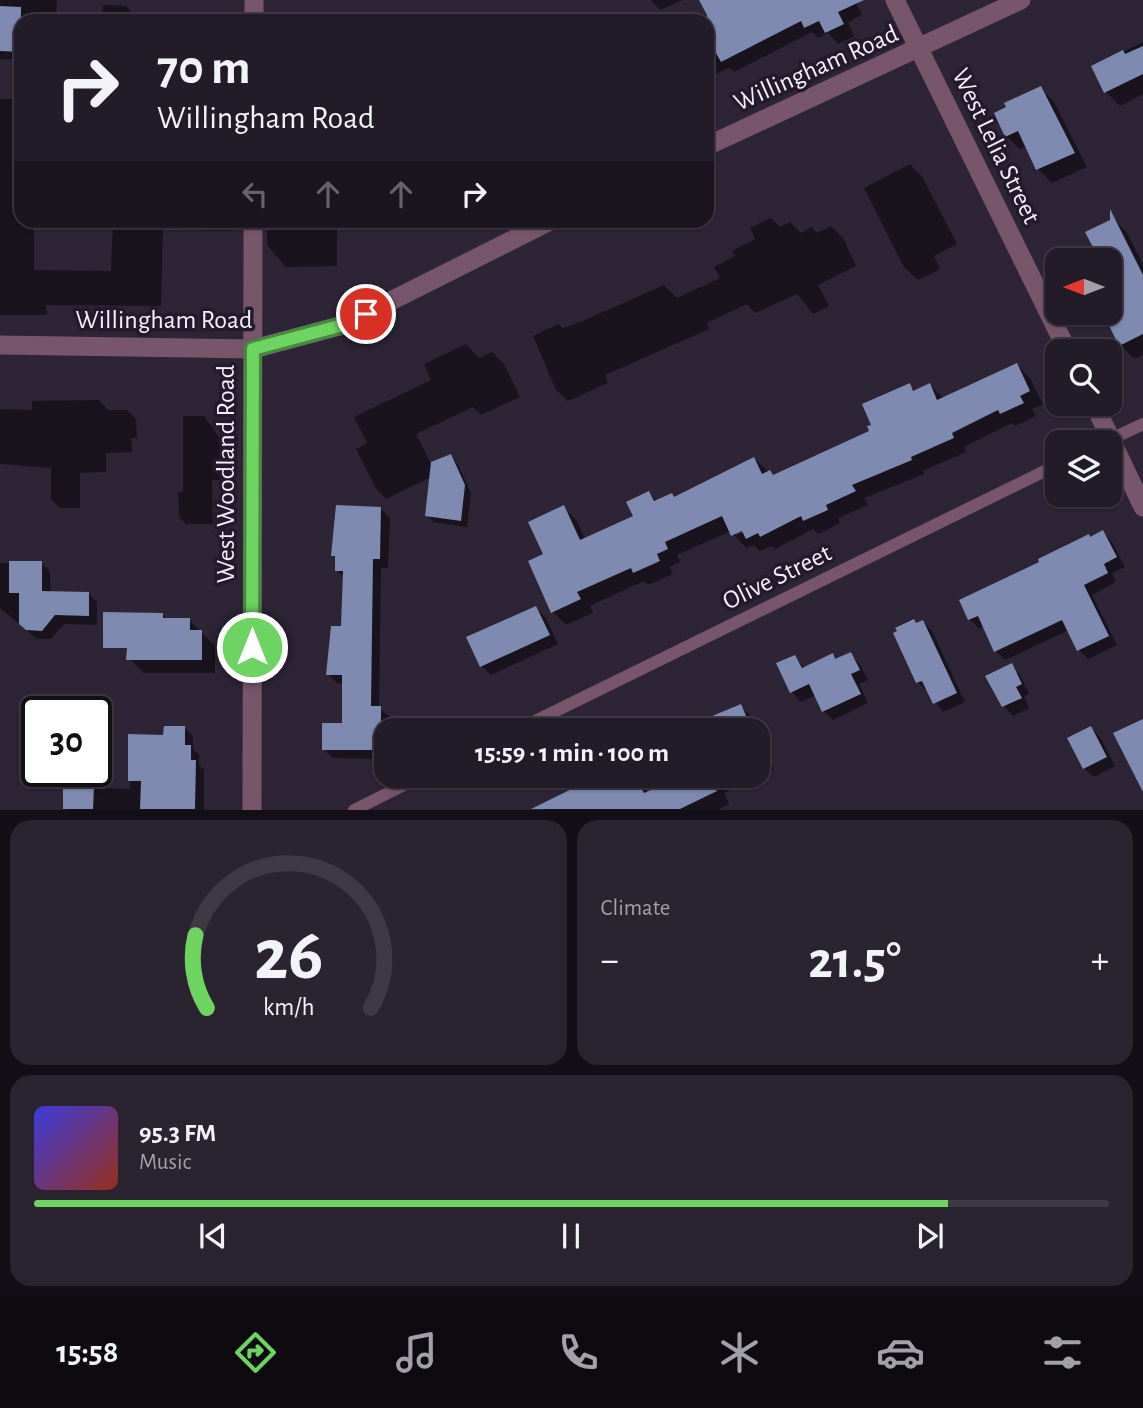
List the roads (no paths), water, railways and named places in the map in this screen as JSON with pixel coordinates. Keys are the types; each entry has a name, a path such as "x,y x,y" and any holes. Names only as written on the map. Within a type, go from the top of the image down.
{"street":[{"name":"West Lelia Street","path":"895,0 1062,339"},
{"name":"Willingham Road","path":"714,143 919,50 1021,0"},
{"name":"West Woodland Road","path":"251,810 253,228"},
{"name":"Willingham Road","path":"0,345 253,349 343,325 536,228"},
{"path":"1122,468 1143,507"}],"lane":[{"path":"1122,434 1143,424"},
{"name":"Olive Street","path":"541,718 1045,471"},
{"path":"354,810 398,788"}]}
